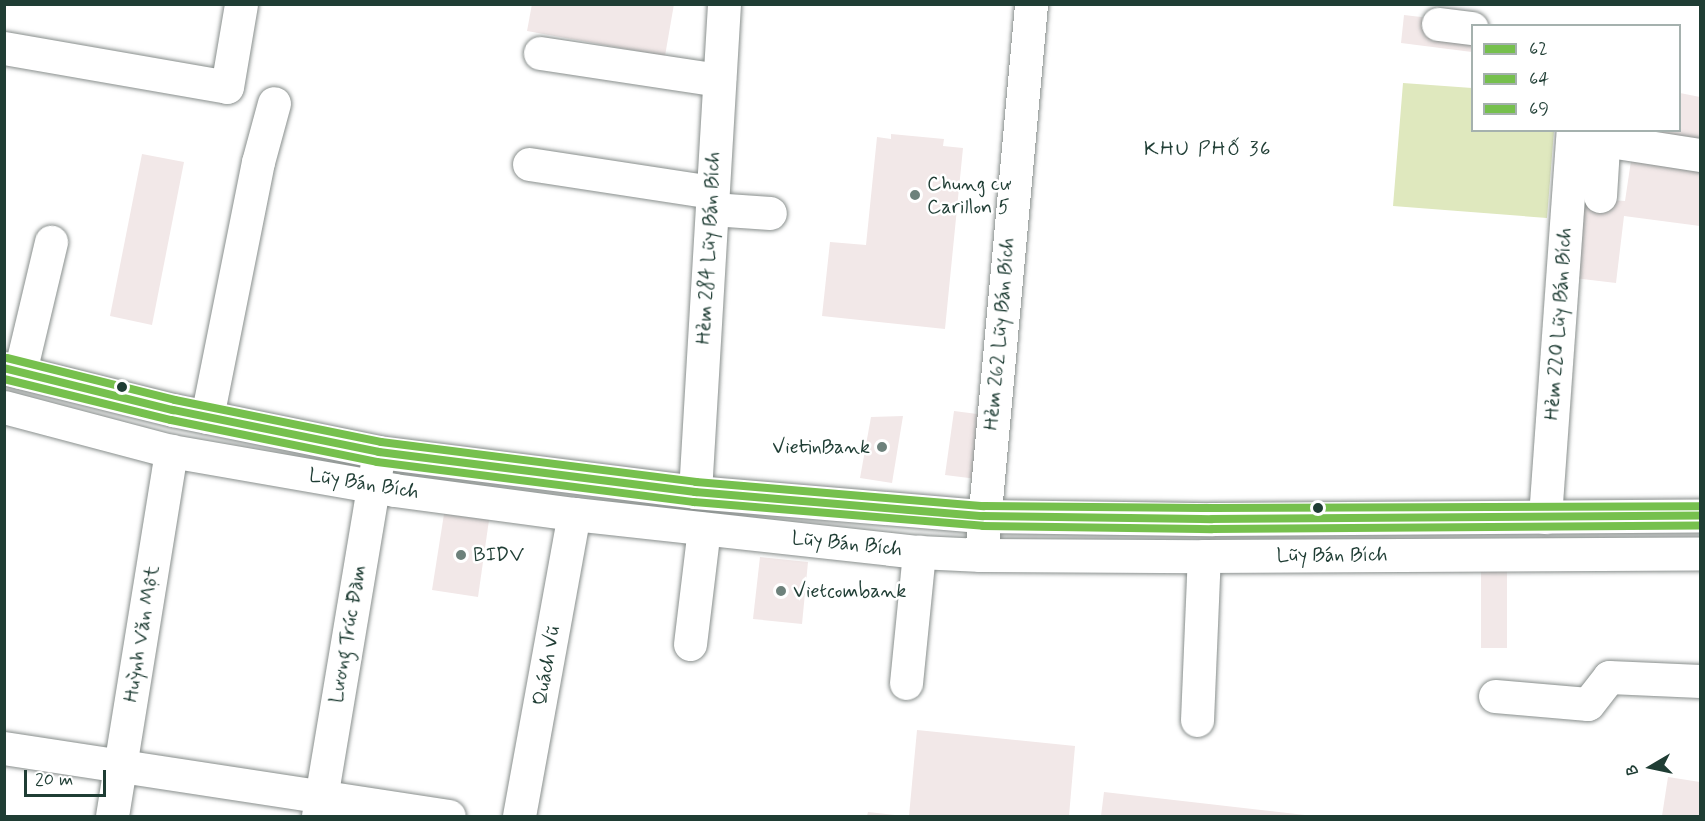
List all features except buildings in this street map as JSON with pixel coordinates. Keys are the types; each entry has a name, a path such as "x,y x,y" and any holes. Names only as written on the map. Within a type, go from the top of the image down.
{"street":[{"path":"4,48 227,87 241,4"},
{"name":"Hẻm 284 Lũy Bán Bích","path":"695,492 724,4"},
{"name":"Hẻm 262 Lũy Bán Bích","path":"981,555 1031,4"},
{"path":"1438,24 1471,28"},
{"path":"540,53 719,80"},
{"path":"207,417 258,162 274,103"},
{"name":"Hẻm 220 Lũy Bán Bích","path":"1545,518 1572,132"},
{"path":"1600,196 1604,135 1701,155"},
{"path":"529,164 770,213"},
{"path":"12,370 51,242"},
{"name":"Lũy Bán Bích","path":"12,370 207,417 379,452 695,492 983,516 1212,519 1701,516"},
{"name":"Lũy Bán Bích","path":"4,407 171,451 374,486 574,514 919,552 981,555 1204,556 1701,553"},
{"name":"Huỳnh Văn Một","path":"112,816 171,451"},
{"name":"Lương Trúc Đàm","path":"320,807 379,452"},
{"name":"Quách Vũ","path":"519,816 574,514"},
{"path":"690,644 704,529"},
{"path":"906,683 919,552"},
{"path":"1197,720 1204,556"},
{"path":"1495,696 1588,704 1609,677 1701,681"},
{"path":"4,748 120,766 320,807 449,816"}],"green space":[{"path":"1403,83 1471,88 1471,132 1554,132 1547,218 1393,206"}],"transit line":[{"name":"69","path":"7,358 175,400 381,442 696,482 984,506 1212,508 1700,506"},
{"name":"62","path":"4,368 173,410 379,452 695,492 983,516 1212,519 1700,516"},
{"name":"64","path":"4,379 171,420 377,462 694,502 983,526 1212,529 1700,526"}],"place":[{"name":"Chung cư Carillon 5","path":"915,195"},
{"name":"VietinBank","path":"882,447"},
{"name":"BIDV","path":"461,555"},
{"name":"Vietcombank","path":"781,591"}],"district":[{"name":"KHU PHỐ 36","path":"1208,149"}]}
